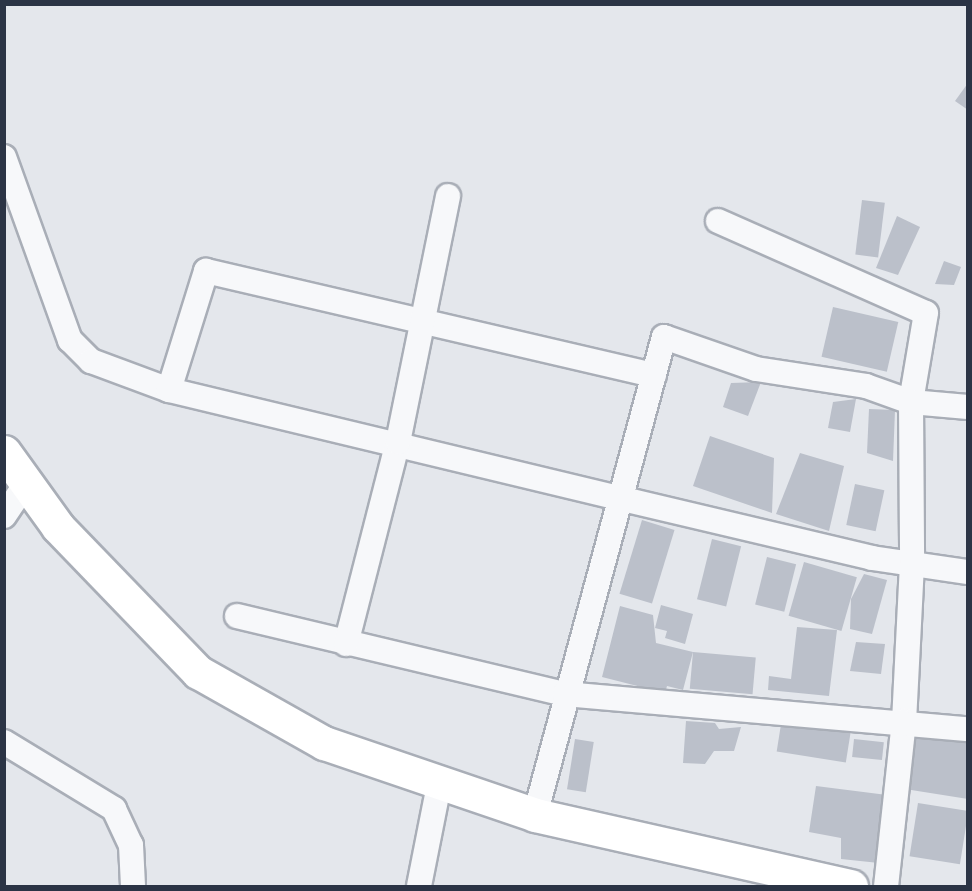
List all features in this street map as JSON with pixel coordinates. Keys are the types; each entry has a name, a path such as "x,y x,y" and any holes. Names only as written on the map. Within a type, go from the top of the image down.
{"street":[{"path":"4,157 70,340 91,361 169,390 398,442 622,500 912,564 968,572"},
{"path":"346,644 398,442 448,196"},
{"path":"718,221 926,313 911,402 912,564 904,721 886,886"},
{"path":"169,390 206,271 654,375"},
{"path":"535,815 565,694 622,500 664,337 756,369 866,386 911,402 968,407"},
{"path":"4,452 58,527 198,672 324,743 439,785 535,815 851,886"},
{"path":"4,516 26,483"},
{"path":"237,616 346,644 565,694 904,721 968,729"},
{"path":"4,742 114,809 131,845 134,886"},
{"path":"419,886 439,785"}],"building":[{"path":"968,83 968,110 955,101"},
{"path":"862,200 885,203 878,257 855,255"},
{"path":"897,216 920,227 898,275 876,268"},
{"path":"944,261 961,267 954,285 935,284"},
{"path":"833,307 898,322 887,372 822,357"},
{"path":"761,382 748,416 723,407 731,383"},
{"path":"856,399 850,432 828,428 833,402"},
{"path":"869,409 895,410 893,461 867,453"},
{"path":"710,436 774,458 772,513 693,486"},
{"path":"800,453 844,466 829,531 776,514"},
{"path":"855,484 884,490 876,531 846,525"},
{"path":"642,520 675,530 652,604 619,594"},
{"path":"712,539 741,546 726,606 697,599"},
{"path":"767,557 796,564 784,612 755,605"},
{"path":"804,562 857,577 841,631 789,616"},
{"path":"864,574 887,580 872,634 850,629 851,599"},
{"path":"661,605 693,614 685,644 665,638 667,631 655,628"},
{"path":"620,606 653,615 656,643 693,652 683,690 667,686 665,693 602,677"},
{"path":"797,627 837,630 829,696 768,690 769,676 791,679"},
{"path":"856,642 885,644 881,674 850,671"},
{"path":"693,652 756,657 753,694 690,689"},
{"path":"782,718 851,729 846,763 777,752"},
{"path":"686,721 715,723 719,729 741,727 734,751 714,751 705,764 683,763"},
{"path":"915,733 968,742 968,799 905,789"},
{"path":"575,739 594,742 586,792 567,789"},
{"path":"854,739 884,742 882,760 852,757"},
{"path":"816,786 887,795 879,863 841,859 841,838 809,832"},
{"path":"918,803 968,811 960,864 910,856"}]}
